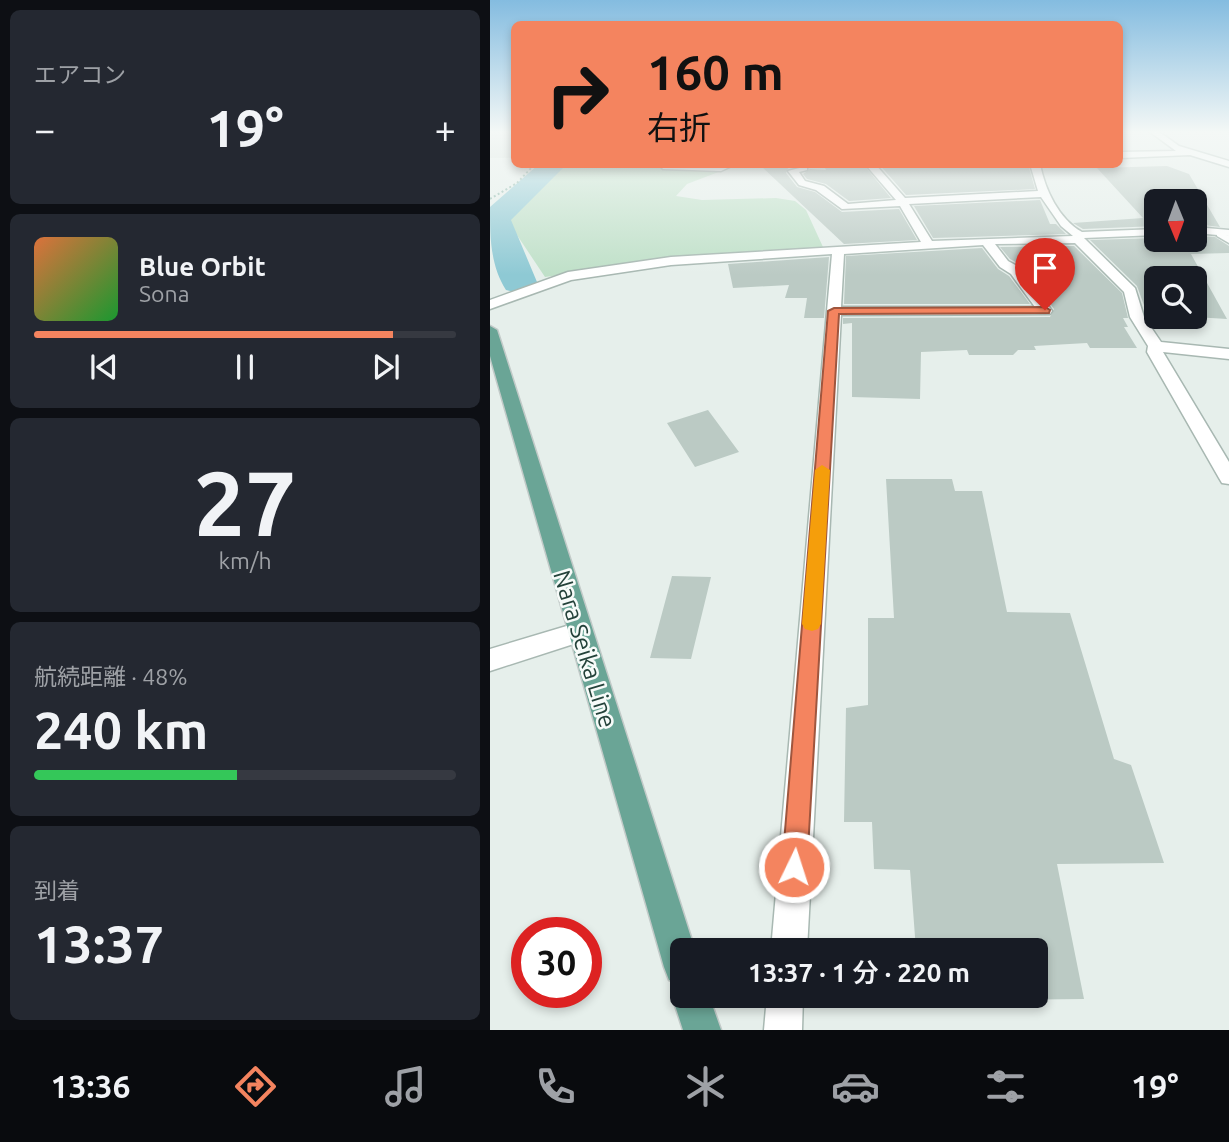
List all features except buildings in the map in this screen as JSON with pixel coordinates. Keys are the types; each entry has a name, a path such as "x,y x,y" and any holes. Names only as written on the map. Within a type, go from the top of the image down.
{"main road":[{"name":"Nara Seika Line","path":"490,330 673,938"},
{"path":"695,1008 702,1030"}],"street":[{"path":"799,179 802,183 820,188 846,206 1044,194"},
{"path":"882,179 903,202 929,245"},
{"path":"1037,179 1044,194 1070,232 1079,237 1130,291 1137,317 1156,346"},
{"path":"490,305 568,276 671,261 1144,233"},
{"path":"1208,233 1226,236"},
{"path":"834,311 1045,310 1016,271 1004,264 986,241"},
{"path":"790,938 838,250"},
{"path":"1156,346 1229,354"},
{"path":"1156,346 1154,352 1229,478"},
{"path":"490,660 580,632"},
{"path":"783,1030 784,1008"}],"path":[{"path":"490,199 521,179"}],"green space":[{"path":"544,179 700,179 687,184 676,196 702,200 776,198 795,201 806,210 823,247 664,260 545,277 505,217"}],"waterway":[{"path":"519,282 495,218 538,179"}],"slow traffic":[{"path":"812,624 822,470"}],"route":[{"path":"794,867 834,311 1045,310"}]}
